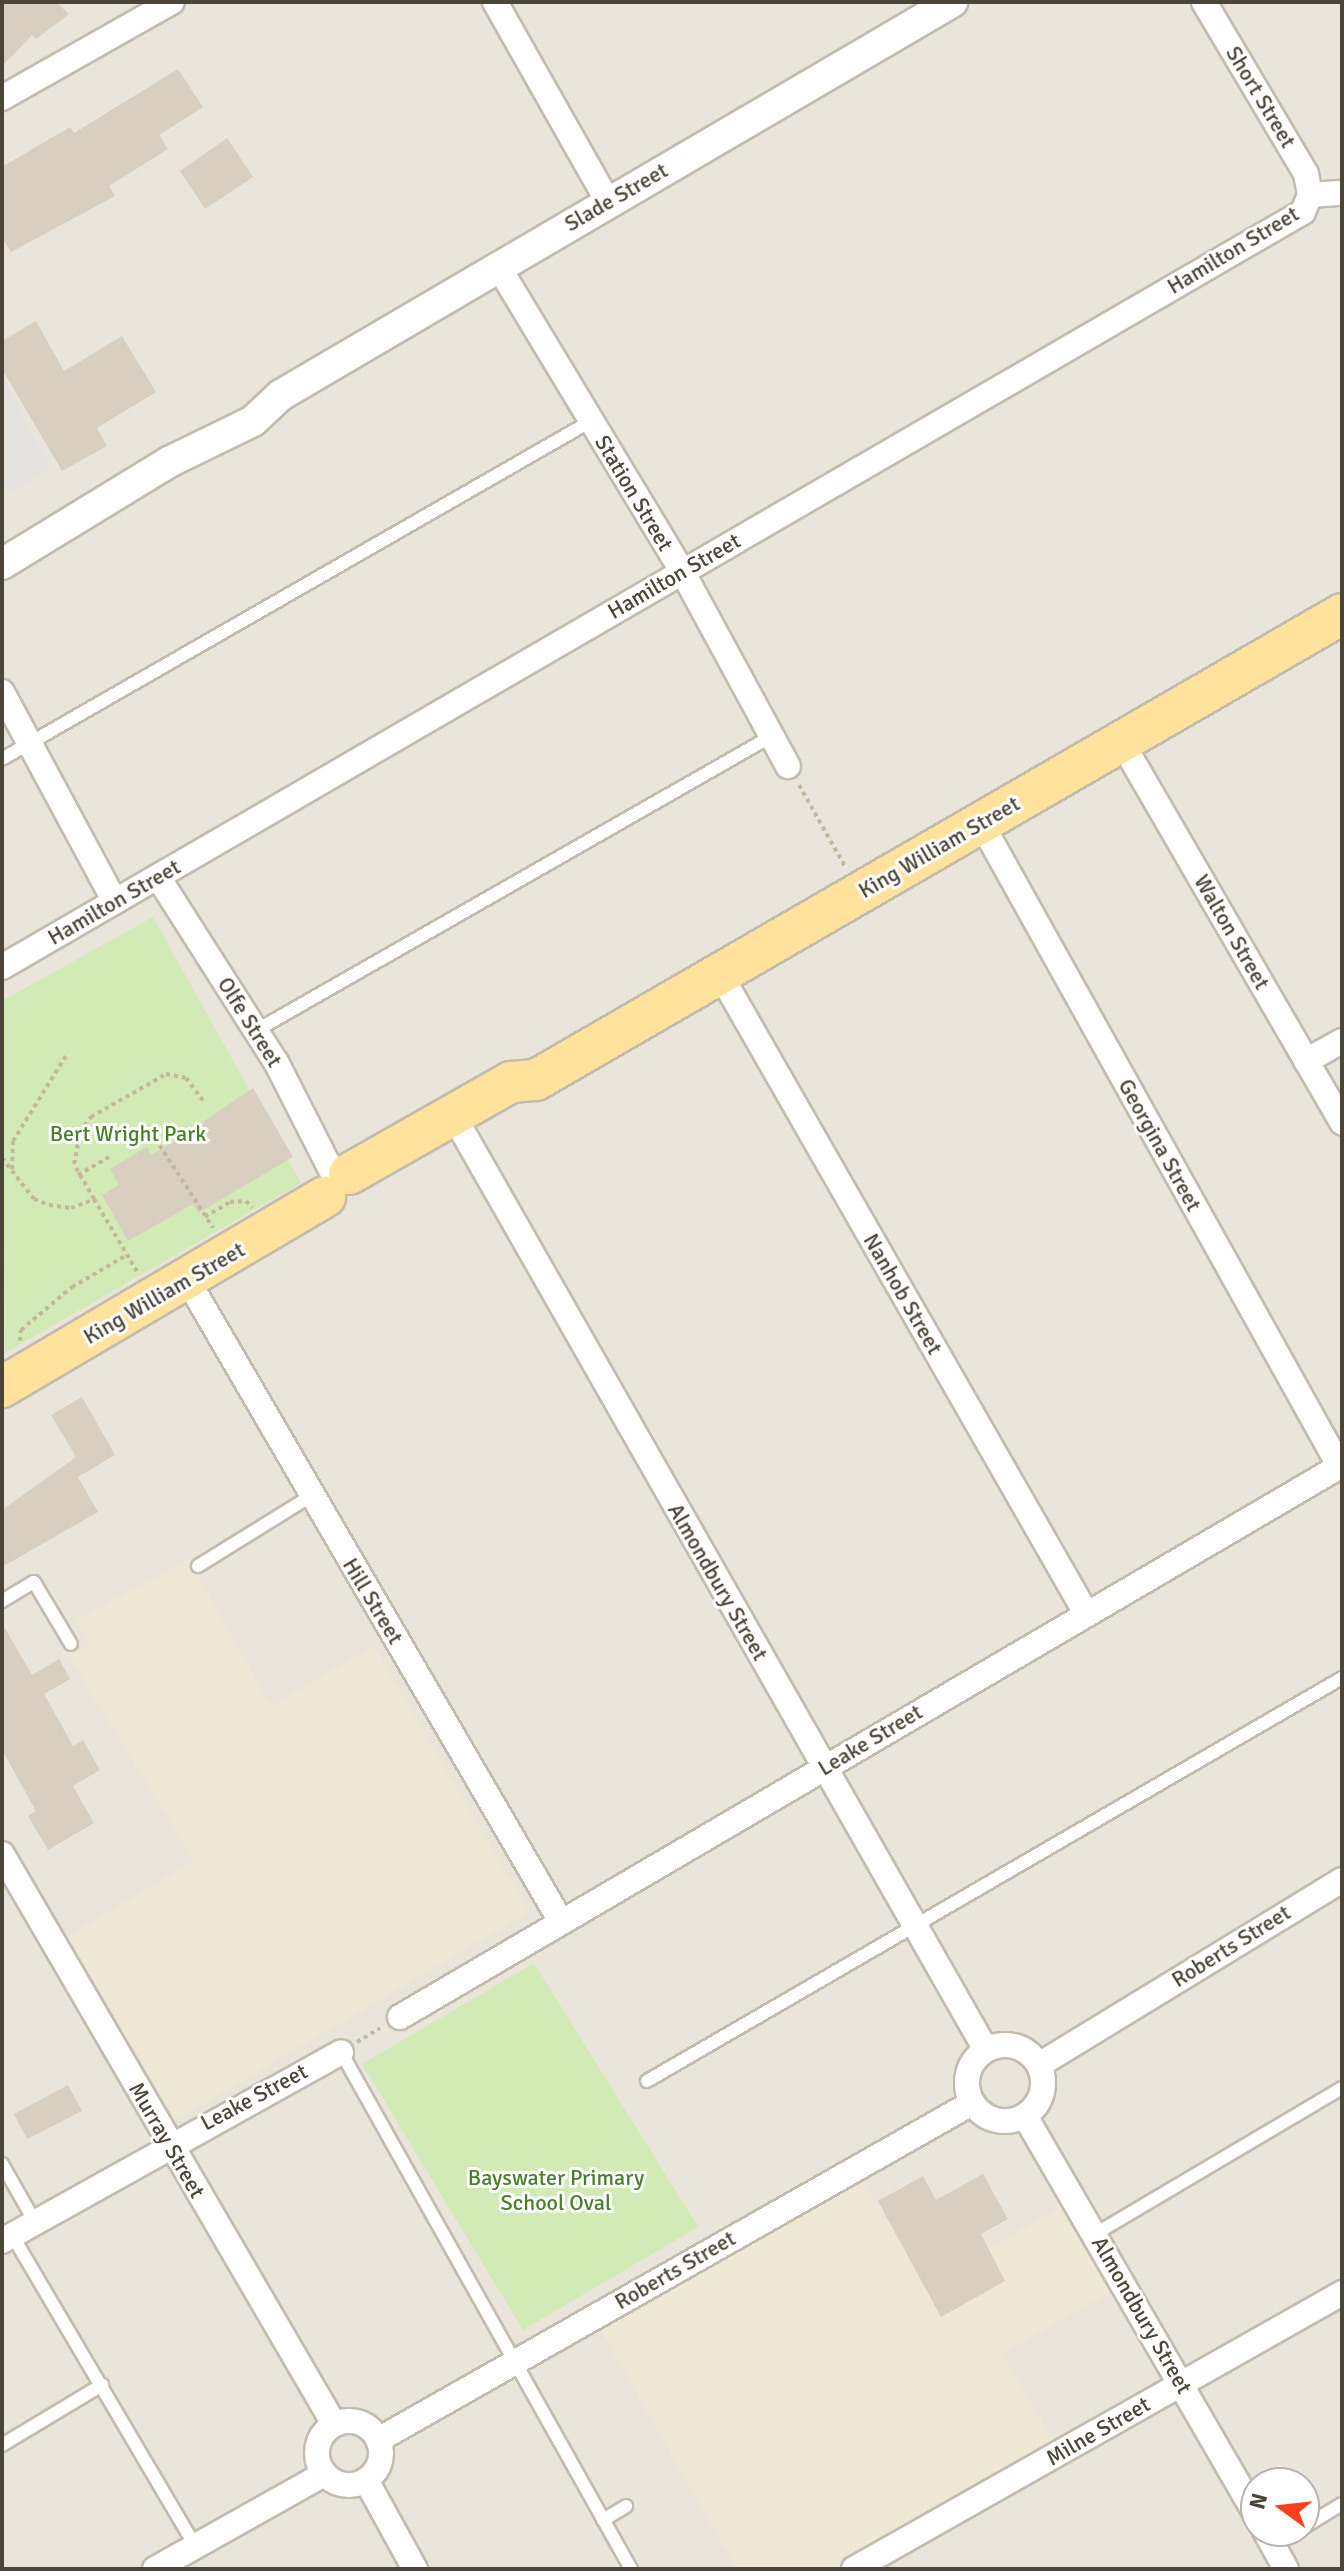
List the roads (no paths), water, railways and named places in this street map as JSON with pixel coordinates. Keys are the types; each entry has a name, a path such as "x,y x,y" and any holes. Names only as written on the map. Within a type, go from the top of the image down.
{"main road":[{"name":"King William Street","path":"2,1387 171,1291 340,1185 458,1124 511,1082 536,1080 1342,614"}],"street":[{"path":"2,98 172,2"},
{"path":"495,2 608,202"},
{"name":"Slade Street","path":"2,564 169,462 253,421 281,395 952,2"},
{"name":"Short Street","path":"1204,2 1306,174 1310,195"},
{"name":"Hamilton Street","path":"2,967 1303,212 1310,195 1342,193"},
{"name":"Station Street","path":"498,266 682,571 788,766"},
{"name":"Slade Street","path":"2,545 246,406 281,395"},
{"path":"2,692 115,902"},
{"name":"Walton Street","path":"1121,741 1342,1123"},
{"name":"Georgina Street","path":"981,823 1341,1466"},
{"name":"Olfe Street","path":"158,877 257,1030 340,1185"},
{"name":"Nanhob Street","path":"720,974 1086,1613"},
{"path":"1306,1061 1342,1041"},
{"name":"Almondbury Street","path":"458,1124 986,2050"},
{"name":"Hill Street","path":"171,1291 311,1496 560,1920"},
{"name":"Leake Street","path":"400,2017 560,1920 1341,1466"},
{"name":"Murray Street","path":"2,1854 334,2424"},
{"name":"Roberts Street","path":"1039,2065 1342,1880"},
{"path":"1009,2045 1039,2065 1042,2093 1025,2116 1002,2122 972,2103 970,2068 986,2050 1009,2045"},
{"name":"Leake Street","path":"7,2238 168,2143 341,2052"},
{"name":"Roberts Street","path":"378,2440 972,2103"},
{"name":"Almondbury Street","path":"1025,2116 1183,2383 1240,2486"},
{"name":"Milne Street","path":"854,2569 1342,2293"},
{"path":"356,2422 378,2440 379,2462 366,2480 345,2485 324,2474 318,2442 334,2424 356,2422"},
{"path":"155,2569 324,2474"},
{"path":"366,2480 415,2569"},
{"path":"1274,2547 1286,2569"}],"lane":[{"path":"2,759 591,421"},
{"path":"257,1030 770,737"},
{"path":"198,1566 311,1496"},
{"path":"2,1601 34,1582 71,1644"},
{"path":"647,2081 913,1923 1342,1678"},
{"path":"341,2052 631,2569"},
{"path":"1095,2234 1342,2088"},
{"path":"2,2164 35,2222"},
{"path":"7,2238 102,2385 195,2546"},
{"path":"2,2445 102,2385"},
{"path":"1320,2517 1342,2504"},
{"path":"603,2520 626,2506"}],"park label":[{"name":"Bert Wright Park","path":"128,1134"},
{"name":"Bayswater Primary School Oval","path":"556,2190"}]}
